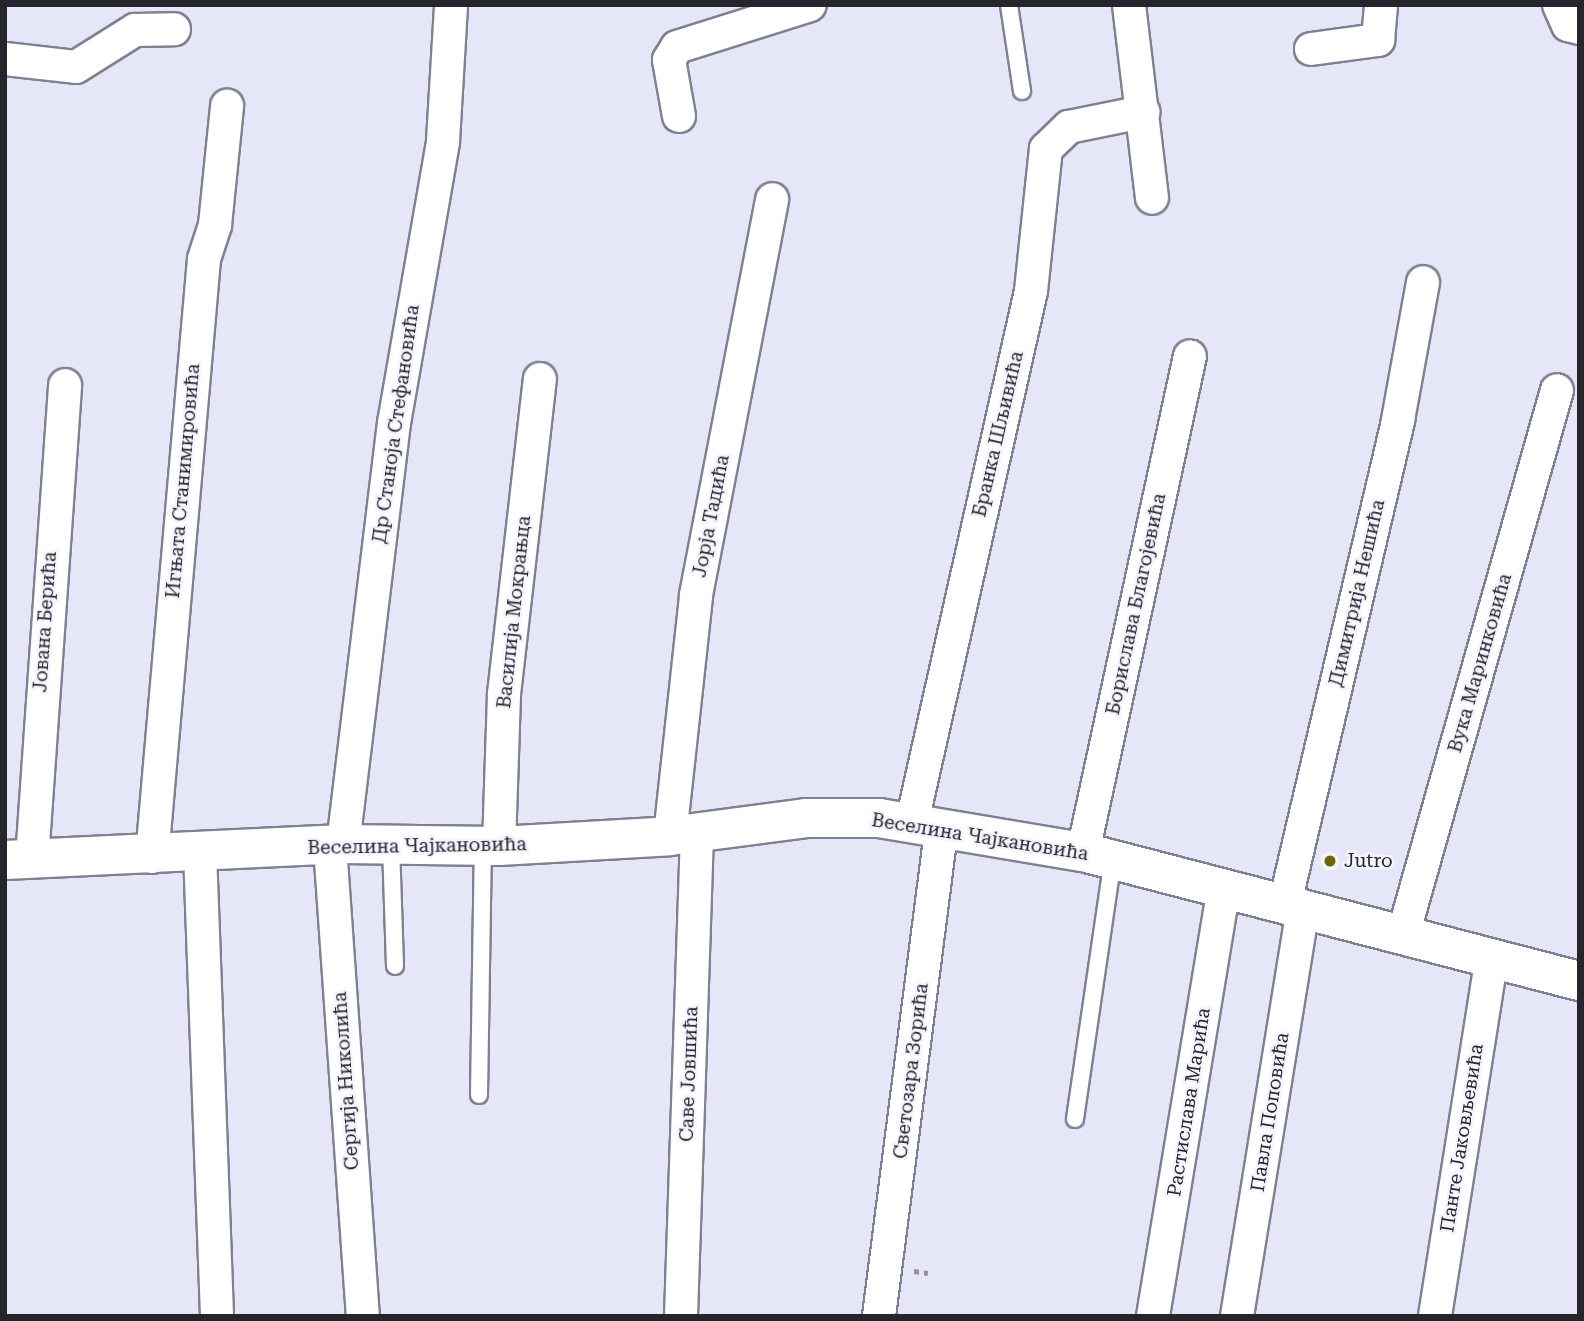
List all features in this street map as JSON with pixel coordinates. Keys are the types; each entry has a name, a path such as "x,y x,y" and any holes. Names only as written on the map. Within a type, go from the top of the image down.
{"street":[{"name":"Др Станоја Стефановића","path":"337,845 394,423 443,141 451,5"},
{"path":"679,116 669,60 677,47 810,5"},
{"path":"1129,5 1152,198"},
{"path":"1311,49 1378,40 1381,5"},
{"path":"1559,5 1568,24 1579,28"},
{"path":"5,59 76,67 135,30 174,29"},
{"name":"Игњата Станимировића","path":"152,857 204,259 215,226 226,106"},
{"name":"Бранка Шљивића","path":"927,825 1031,292 1046,149 1069,127 1143,112"},
{"name":"Јорја Тадића","path":"683,835 696,595 772,199"},
{"name":"Димитрија Нешића","path":"1294,906 1398,420 1423,282"},
{"name":"Борислава Благојевића","path":"1098,856 1190,356"},
{"name":"Василија Мокрањца","path":"491,846 504,694 540,379"},
{"name":"Јована Берића","path":"18,860 65,385"},
{"name":"Вука Маринковића","path":"1403,935 1557,390"},
{"name":"Веселина Чајкановића","path":"18,860 152,857 337,845 491,846 683,835 806,818 927,825 1098,856 1403,935 1491,961 1579,981"},
{"name":"Светозара Зорића","path":"879,1316 927,825"},
{"name":"Саве Јовшића","path":"681,1316 683,835"},
{"name":"Сергија Николића","path":"337,845 363,1316"},
{"path":"200,852 217,1316"},
{"name":"Растислава Марића","path":"1153,1316 1224,888"},
{"name":"Павла Поповића","path":"1237,1316 1294,906"},
{"name":"Панте Јаковљевића","path":"1435,1316 1491,961"}],"lane":[{"path":"1009,5 1022,91"},
{"path":"391,845 395,966"},
{"path":"479,1095 491,846"},
{"path":"1075,1119 1098,856"}],"path":[{"path":"909,1271 928,1273"}],"place":[{"name":"Jutro","path":"1330,861"}]}
